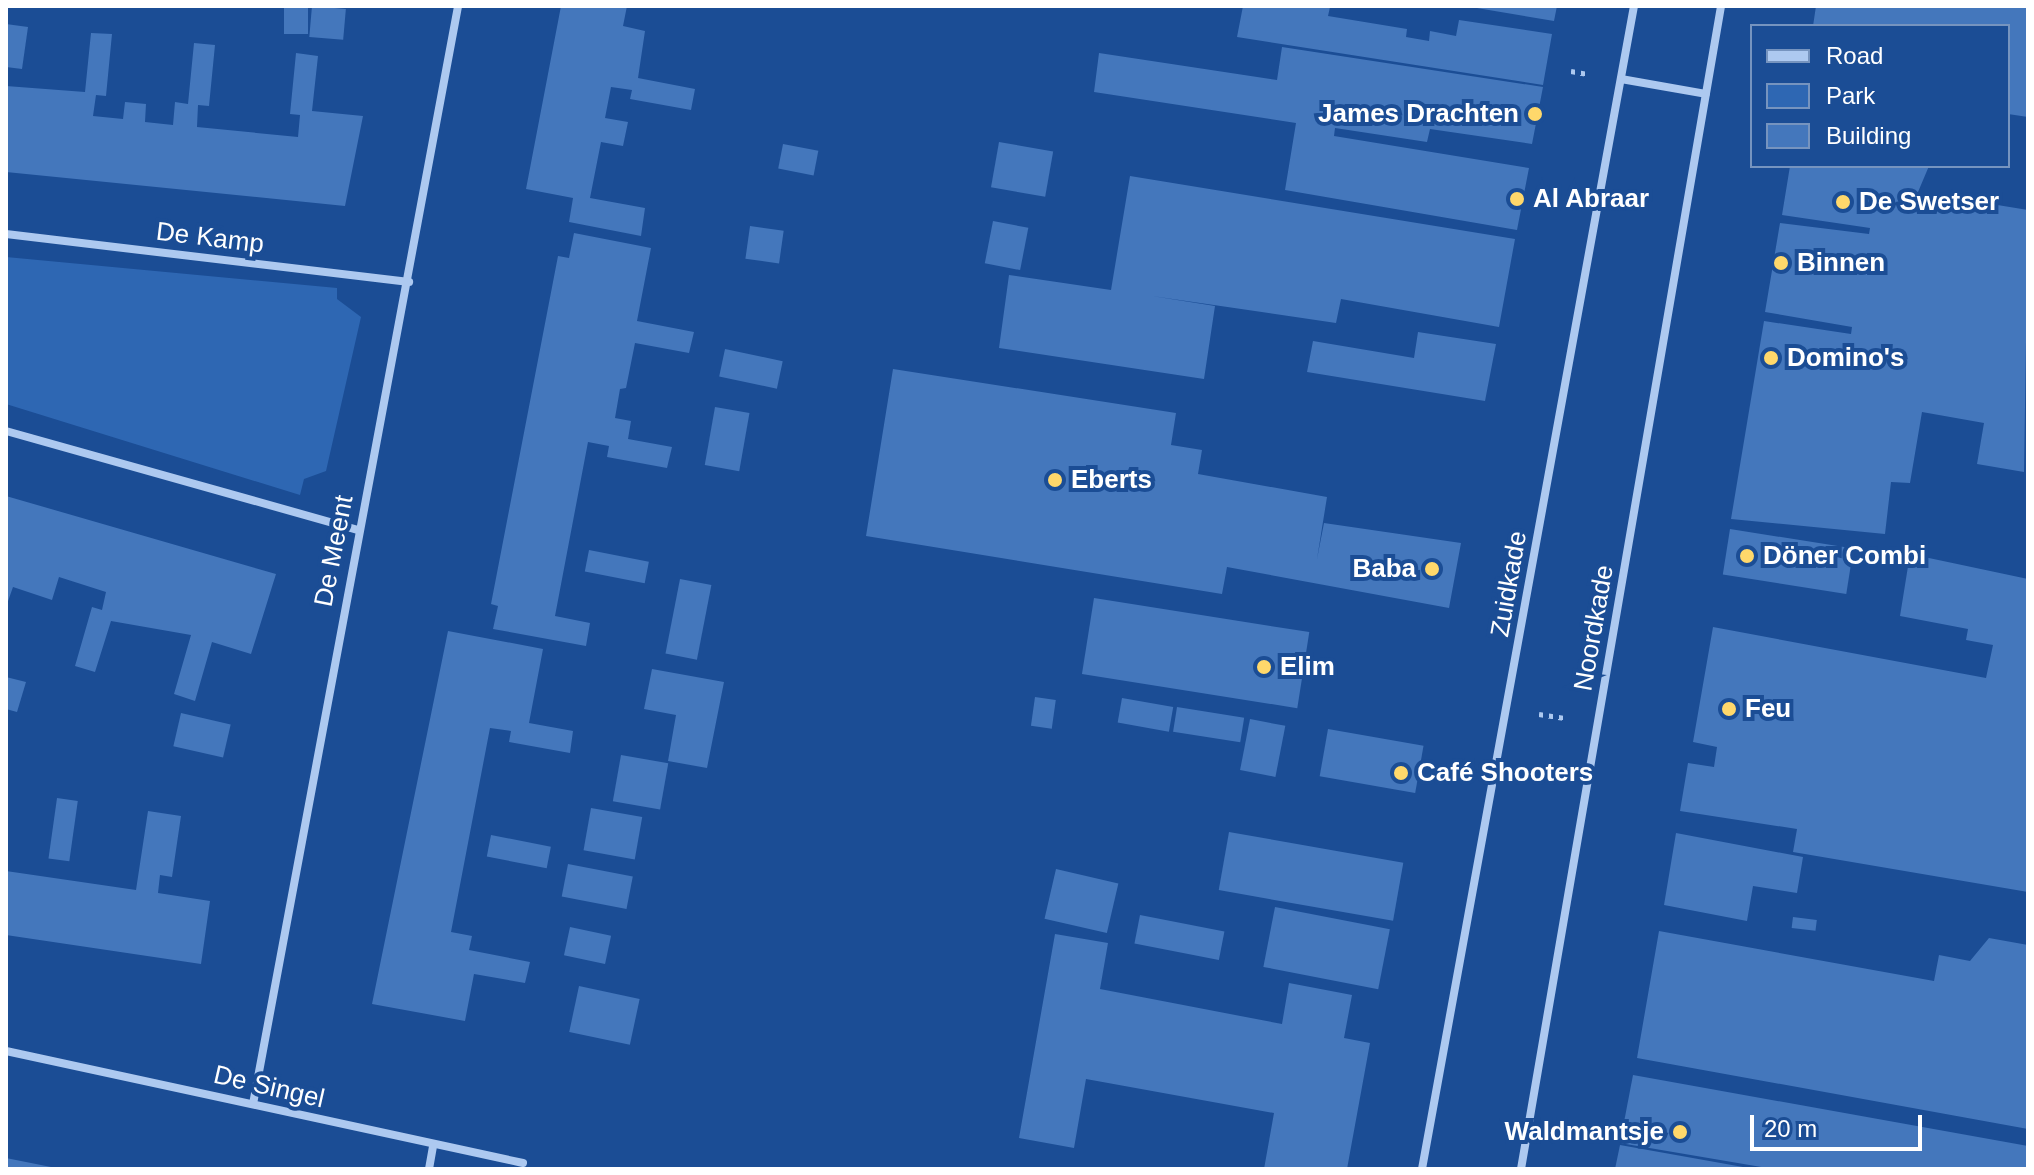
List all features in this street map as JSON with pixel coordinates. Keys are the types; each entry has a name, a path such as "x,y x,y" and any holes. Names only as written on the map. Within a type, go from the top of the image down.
{"street":[{"name":"De Meent","path":"253,1104 358,530 409,282 458,6"},
{"name":"Zuidkade","path":"1422,1169 1634,6"},
{"name":"Noordkade","path":"1521,1169 1721,6"},
{"path":"1621,79 1706,94"},
{"name":"De Kamp","path":"6,234 409,282"},
{"path":"6,431 358,530"},
{"name":"De Singel","path":"6,1051 433,1146 523,1163"},
{"path":"429,1169 433,1146"}],"path":[{"path":"1506,710 1598,723"}],"green space":[{"path":"6,257 337,288 337,299 361,317 326,471 304,479 300,495 6,404"}],"building":[{"path":"284,6 308,6 308,34 284,34"},
{"path":"312,6 346,9 343,40 309,37"},
{"path":"561,6 627,6 623,26 645,31 638,78 695,89 691,110 630,99 632,90 611,87 605,118 628,122 623,146 601,142 590,198 645,208 641,236 569,222 573,198 526,189"},
{"path":"1243,6 1330,7 1328,16 1407,29 1406,37 1429,41 1430,31 1456,36 1459,20 1552,34 1543,85 1237,37"},
{"path":"1465,6 1557,6 1554,21"},
{"path":"1816,6 2028,6 2028,117 2010,114 2010,24 1813,24"},
{"path":"6,24 28,27 22,69 6,67"},
{"path":"91,33 112,34 106,96 96,95 93,116 123,119 125,102 146,104 145,122 173,125 175,102 188,104 194,43 215,45 209,106 198,105 197,127 298,137 300,115 290,114 296,53 318,56 312,111 363,116 345,206 6,172 6,86 85,92"},
{"path":"1282,47 1543,87 1532,144 1430,129 1427,142 1335,128 1334,136 1529,168 1517,230 1285,190 1296,123 1094,92 1099,53 1277,80"},
{"path":"999,142 1053,152 1045,197 991,187"},
{"path":"783,144 818,151 814,175 778,169"},
{"path":"1790,168 1928,168 1918,192 2028,210 2024,472 1977,464 1984,423 1922,412 1910,483 1891,482 1885,534 1731,519 1764,321 1851,334 1852,327 1765,312 1780,223 1869,234 1870,228 1782,215"},
{"path":"1130,176 1515,239 1499,327 1341,299 1336,323 1152,296 1215,306 1204,379 999,348 1009,275 1111,290"},
{"path":"993,221 1028,228 1020,270 985,263"},
{"path":"750,226 784,231 779,263 745,259"},
{"path":"574,233 651,248 637,321 694,332 689,353 635,343 626,388 620,389 615,418 631,421 628,439 672,447 667,468 607,457 609,446 588,442 555,616 590,623 586,646 493,629 498,606 491,604 558,256 569,258"},
{"path":"1418,332 1496,344 1485,401 1307,372 1313,341 1414,358"},
{"path":"725,349 783,361 777,389 719,376"},
{"name":"Eberts","path":"893,369 1176,413 1171,445 1202,450 1198,474 1327,497 1317,559 1324,523 1461,543 1449,608 1227,567 1222,594 866,536"},
{"path":"715,407 749,413 739,471 705,465"},
{"path":"6,496 276,574 251,654 212,642 195,701 174,694 191,635 111,621 95,672 75,666 92,607 102,610 106,592 59,577 52,600 13,587 6,607"},
{"path":"1730,529 1853,549 1846,594 1723,574"},
{"path":"589,550 649,562 645,583 585,572"},
{"path":"1910,554 2028,579 2028,892 1793,852 1797,829 1680,811 1688,763 1714,767 1717,747 1693,742 1713,627 1986,678 1993,645 1966,640 1968,629 1900,616"},
{"path":"680,579 711,585 697,660 665,654"},
{"path":"1094,598 1309,632 1297,708 1082,674"},
{"path":"448,631 543,649 529,723 573,731 570,753 509,742 511,731 490,728 451,932 472,936 469,950 530,962 525,983 474,974 465,1021 372,1004"},
{"path":"652,669 724,682 707,768 668,761 676,715 644,709"},
{"path":"6,677 26,682 17,712 6,709"},
{"path":"1035,697 1056,700 1052,729 1031,726"},
{"path":"1122,698 1173,707 1169,732 1118,723"},
{"path":"1177,707 1244,718 1240,742 1173,732"},
{"path":"181,713 231,724 223,758 173,746"},
{"path":"1250,719 1285,726 1275,777 1240,770"},
{"path":"1328,729 1424,746 1415,793 1320,776"},
{"path":"621,755 668,763 660,810 613,801"},
{"path":"57,798 78,801 69,861 49,858"},
{"path":"591,808 642,817 635,859 584,850"},
{"path":"148,811 181,816 172,877 160,875 158,893 210,901 201,964 6,935 6,871 136,890"},
{"path":"1229,832 1403,863 1393,921 1219,890"},
{"path":"1676,833 1803,857 1797,893 1753,886 1747,921 1664,905"},
{"path":"491,835 551,847 547,868 487,857"},
{"path":"568,864 633,877 626,909 562,896"},
{"path":"1056,869 1118,883 1107,933 1045,919"},
{"path":"1275,907 1390,929 1378,989 1263,967"},
{"path":"1140,915 1224,931 1219,960 1134,943"},
{"path":"1793,917 1817,920 1815,931 1792,928"},
{"path":"570,927 611,936 605,964 564,955"},
{"path":"1659,931 1934,981 1939,955 1970,961 1989,938 2028,945 2028,1129 1637,1058"},
{"path":"1055,934 1108,943 1100,989 1282,1024 1289,983 1352,995 1344,1038 1370,1043 1347,1169 1264,1169 1274,1113 1086,1079 1074,1148 1019,1138"},
{"path":"579,986 640,999 630,1045 569,1032"},
{"path":"1633,1075 2028,1146 2028,1169 1773,1169 1620,1143"},
{"path":"1620,1145 1743,1167 1743,1169 1615,1169"},
{"path":"6,1158 56,1168 6,1169"}],"place":[{"name":"James Drachten","path":"1535,114"},
{"name":"Al Abraar","path":"1517,199"},
{"name":"De Swetser","path":"1843,202"},
{"name":"Binnen","path":"1781,263"},
{"name":"Domino's","path":"1771,358"},
{"name":"Eberts","path":"1055,480"},
{"name":"Döner Combi","path":"1747,556"},
{"name":"Baba","path":"1432,569"},
{"name":"Elim","path":"1264,667"},
{"name":"Feu","path":"1729,709"},
{"name":"Café Shooters","path":"1401,773"},
{"name":"Waldmantsje","path":"1680,1132"}]}
